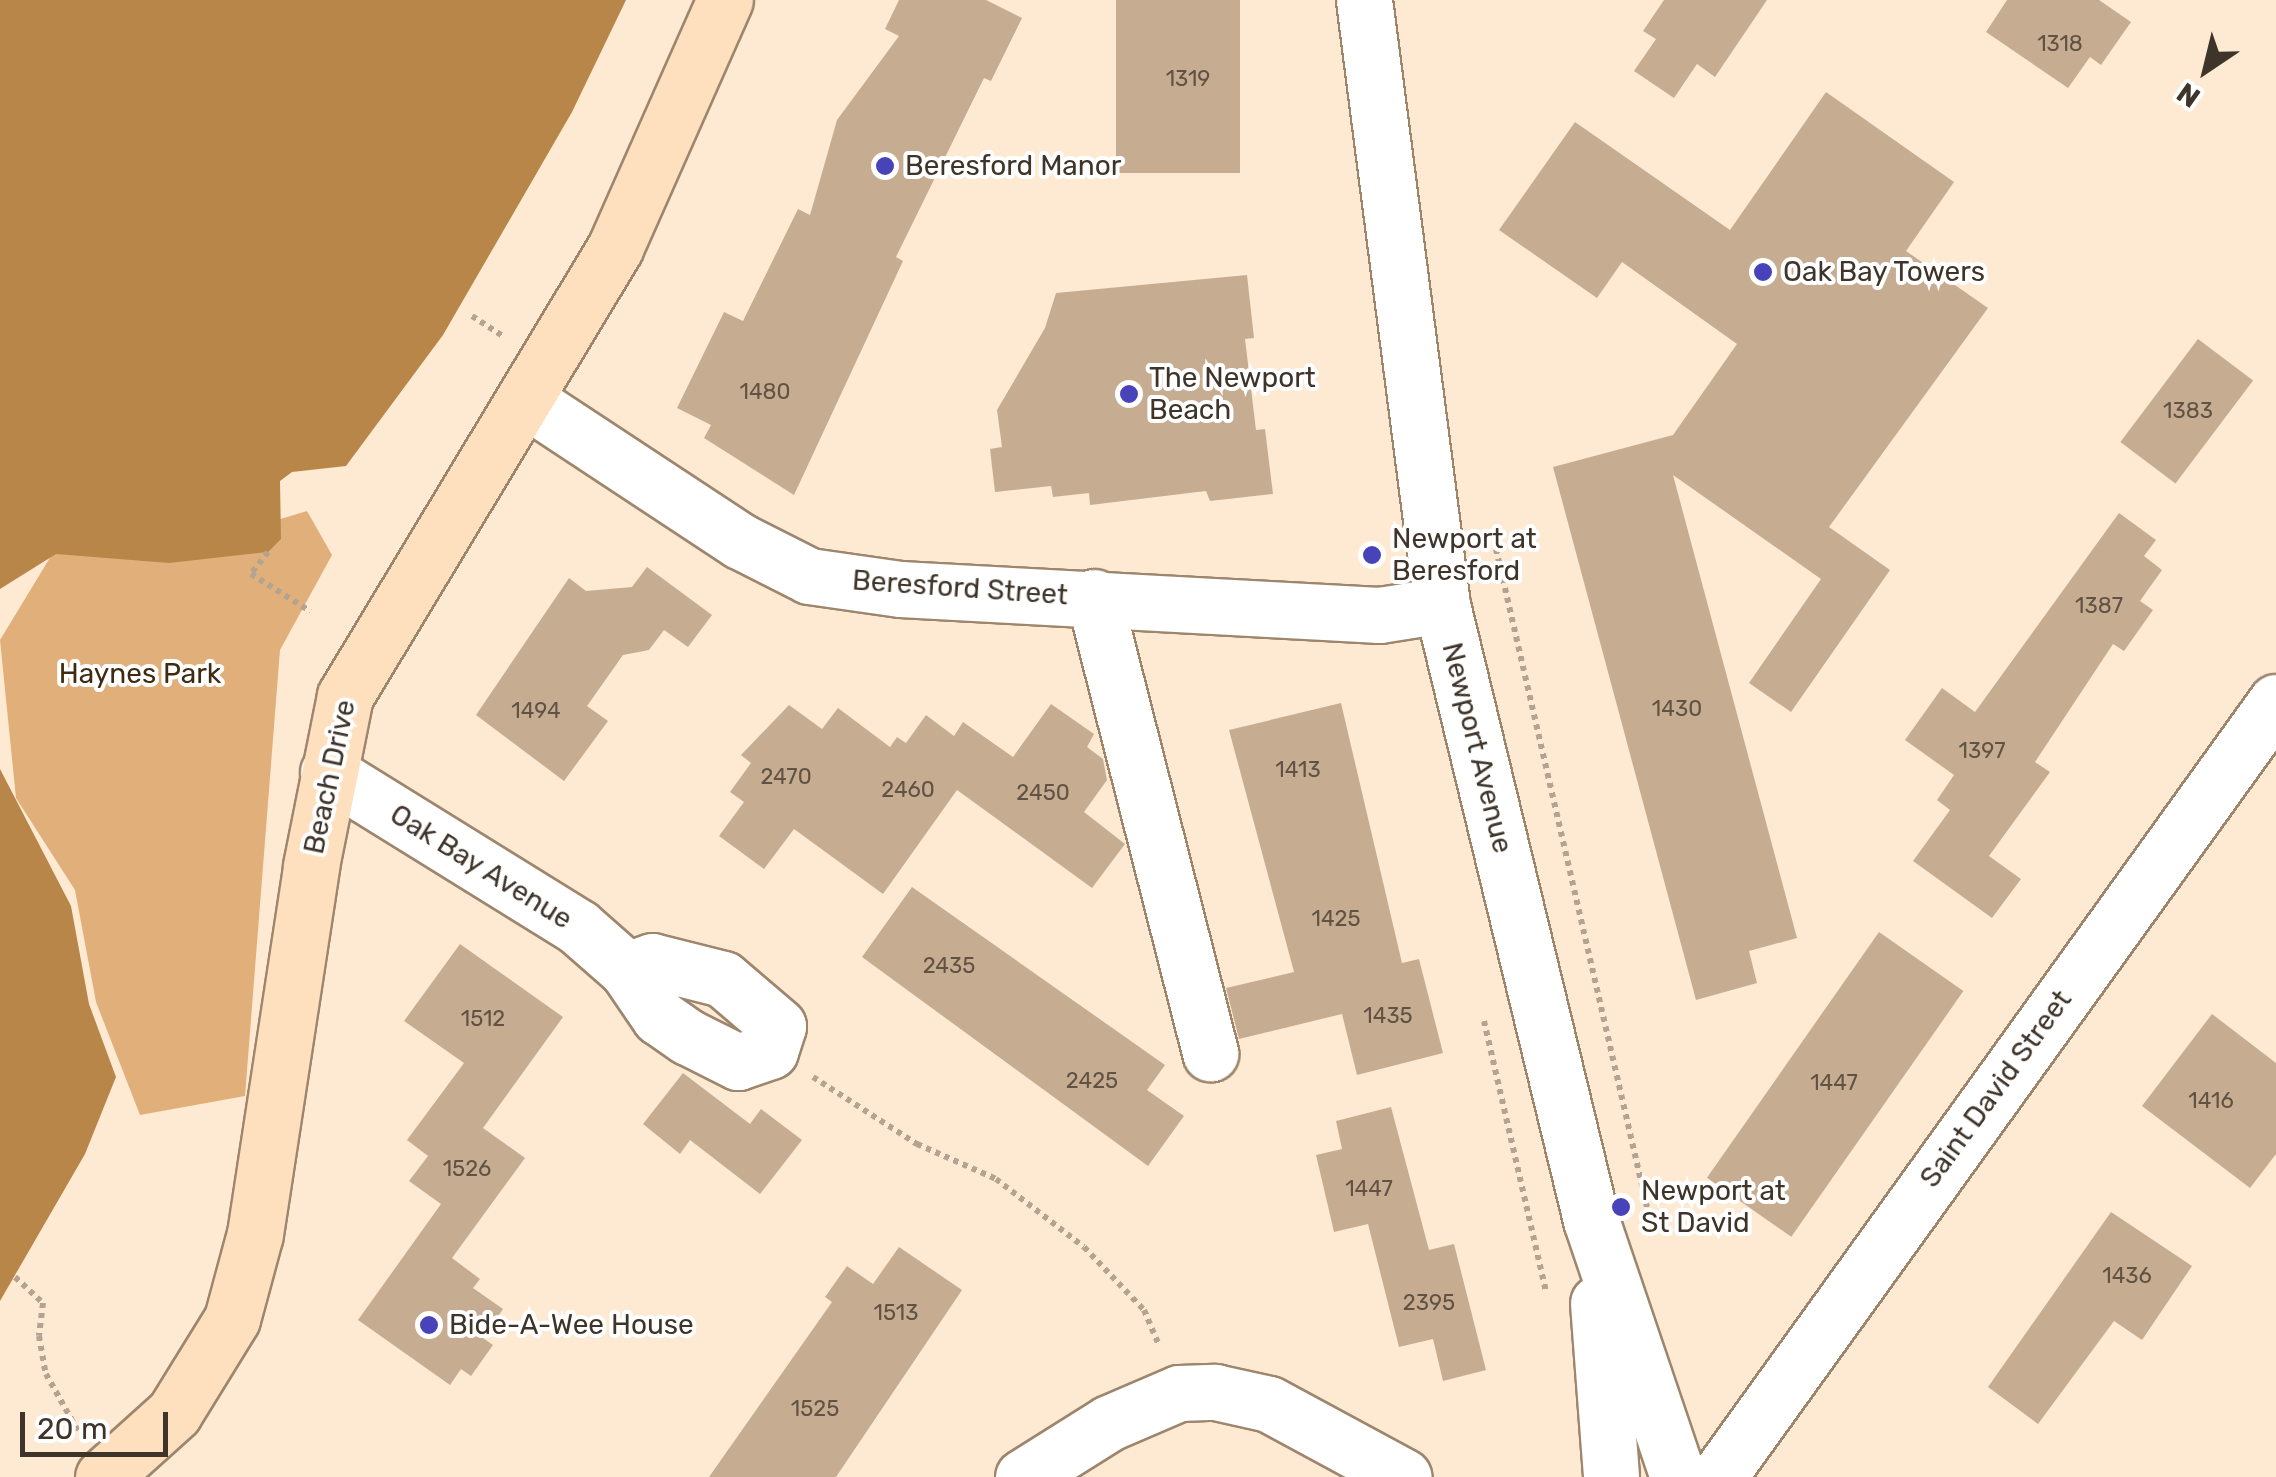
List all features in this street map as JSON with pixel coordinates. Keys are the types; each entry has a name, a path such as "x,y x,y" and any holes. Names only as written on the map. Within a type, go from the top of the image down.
{"main road":[{"name":"Beach Drive","path":"94,1459 174,1413 232,1319 255,1234 328,772 345,696 372,644 526,400 652,173 725,0"}],"street":[{"name":"Newport Avenue","path":"1364,0 1442,606 1591,1220 1678,1477"},
{"name":"Beresford Street","path":"526,400 740,541 809,576 900,588 1379,615 1442,606"},
{"path":"1094,597 1210,1053"},
{"name":"Saint David Street","path":"1718,1477 2276,702"},
{"name":"Oak Bay Avenue","path":"328,772 578,927 627,970"},
{"path":"1591,1220 1611,1477"},
{"path":"1023,1477 1109,1423 1179,1393 1268,1404 1404,1477"}],"path":[{"path":"472,316 508,339"},
{"path":"1496,550 1653,1231"},
{"path":"268,552 250,574 310,611"},
{"path":"1482,1010 1547,1298"},
{"path":"849,1100 917,1144 996,1179 1084,1247 1144,1310 1179,1393"},
{"path":"15,1278 42,1303 39,1336 46,1374 94,1459"}],"green space":[{"name":"Haynes Park","path":"307,511 332,555 280,650 245,1096 140,1115 96,1002 75,890 16,798 0,640 65,533 254,527"}],"shaded area":[{"path":"0,0 626,0 572,112 443,335 346,466 292,472 280,481 281,539 268,552 169,563 56,554 0,589"},
{"path":"0,769 71,906 89,1004 116,1077 85,1154 0,1301"}],"building":[{"path":"899,0 986,0 1022,18 991,81 984,78 896,257 903,261 794,495 704,438 711,425 677,408 724,312 743,321 798,209 810,215 837,120 899,36 885,29"},
{"path":"1116,0 1240,0 1240,173 1116,173"},
{"path":"1664,0 1767,0 1715,77 1697,64 1674,98 1634,71 1656,39 1643,31"},
{"path":"2007,0 2099,0 2131,22 2101,65 2090,57 2068,88 1986,32"},
{"path":"1826,92 1954,182 1906,251 1988,308 1829,527 1890,570 1791,712 1749,683 1821,579 1673,475 1797,938 1749,951 1757,983 1696,1000 1553,467 1673,435 1737,344 1622,262 1597,298 1499,230 1575,122 1730,230"},
{"name":"The Newport Beach","path":"1247,275 1254,338 1245,339 1256,430 1265,429 1273,494 1210,501 1206,491 1090,505 1089,493 1053,497 1051,486 995,492 990,449 1002,447 997,410 1045,328 1056,293"},
{"path":"2198,339 2253,381 2175,484 2120,442"},
{"path":"2119,513 2156,540 2144,556 2162,570 2140,601 2153,610 2124,651 2113,644 2035,762 2050,772 1989,856 2021,879 1992,918 1913,861 1950,810 1937,800 1954,775 1905,740 1942,688 1975,712"},
{"path":"647,567 712,615 688,647 664,630 649,650 623,655 587,706 608,721 564,781 476,715 569,578 586,591 632,587"},
{"path":"1341,703 1402,963 1419,959 1443,1053 1357,1075 1342,1014 1239,1039 1226,988 1294,972 1229,730"},
{"path":"1051,704 1094,734 1087,747 1103,759 1107,780 1084,812 1125,844 1092,888 957,790 883,894 794,829 764,869 719,836 744,802 730,792 751,763 741,755 789,705 822,729 838,708 890,747 897,737 906,743 926,715 954,736 963,722 1013,757"},
{"path":"912,887 1165,1065 1147,1090 1184,1116 1148,1166 862,957"},
{"path":"1879,932 1963,991 1791,1237 1707,1178"},
{"path":"460,944 563,1017 483,1128 525,1158 452,1258 480,1279 473,1288 503,1309 483,1338 493,1345 471,1376 461,1369 450,1385 358,1320 441,1204 409,1181 428,1156 407,1140 464,1063 404,1021"},
{"path":"2212,1014 2276,1063 2276,1154 2250,1188 2142,1106"},
{"path":"683,1073 750,1124 761,1109 802,1140 760,1194 690,1140 680,1154 643,1124"},
{"path":"1391,1107 1429,1250 1454,1244 1486,1370 1443,1381 1433,1339 1399,1347 1368,1224 1334,1232 1316,1155 1342,1149 1336,1121"},
{"path":"2111,1212 2192,1266 2142,1340 2114,1321 2038,1424 1988,1387"},
{"path":"899,1247 962,1290 836,1477 709,1477 832,1302 825,1297 847,1266 873,1284"}],"place":[{"name":"Beresford Manor","path":"885,166"},
{"name":"Oak Bay Towers","path":"1763,272"},
{"name":"The Newport Beach","path":"1129,394"},
{"name":"Newport at Beresford","path":"1372,555"},
{"name":"Newport at St David","path":"1621,1207"},
{"name":"Bide-A-Wee House","path":"429,1325"}]}
